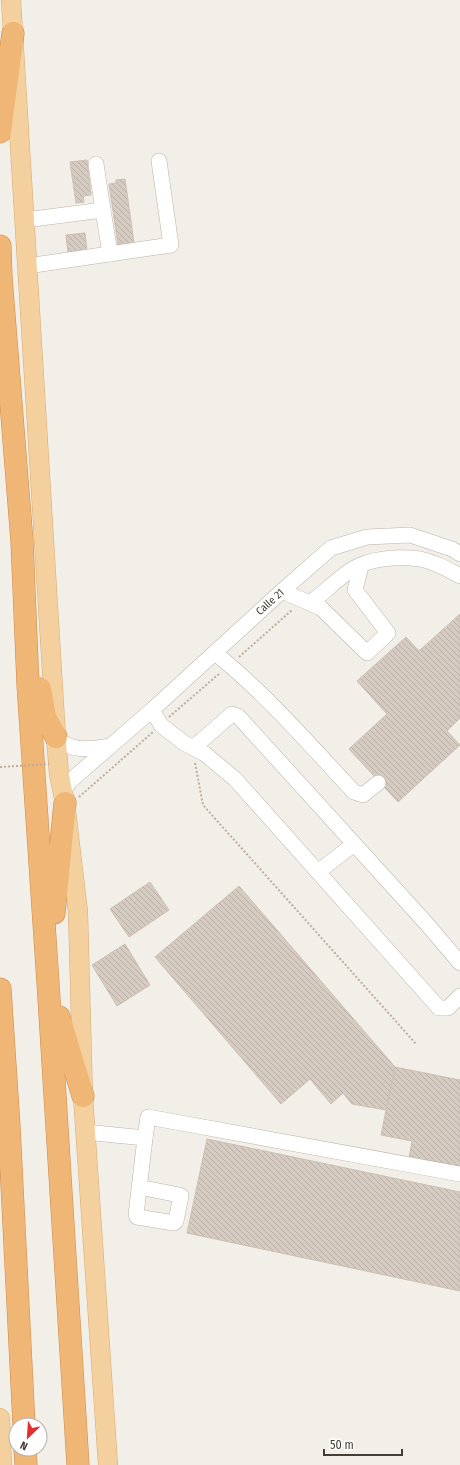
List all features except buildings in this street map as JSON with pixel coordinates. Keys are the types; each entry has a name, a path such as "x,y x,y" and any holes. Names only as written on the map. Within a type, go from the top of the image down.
{"highway":[{"path":"0,132 13,32"},
{"path":"0,246 1,277 22,542 26,636 77,1456 90,1465"},
{"path":"26,636 34,642 45,717 56,737"},
{"path":"68,798 48,979 83,1096"},
{"path":"0,989 9,1126 24,1417"},
{"path":"0,1093 9,1126"}],"main road":[{"path":"11,0 56,737 68,798 78,912 83,1096 108,1465"},
{"path":"0,1418 2,1465"}],"street":[{"path":"28,266 171,245 159,161"},
{"path":"96,164 110,254"},
{"path":"25,220 103,210"},
{"name":"Calle 21","path":"68,798 69,782 152,710 331,548 367,537 410,534 452,549 460,554"},
{"path":"307,602 351,570 370,561 393,558 420,560 441,566 460,576"},
{"path":"282,591 321,608 367,653 388,633 355,590 360,566"},
{"path":"215,653 230,665 284,717 354,792 364,795 378,783"},
{"path":"152,710 161,725 184,743 205,754 235,779 439,1008 448,1008 460,996"},
{"path":"193,748 232,714 238,716 460,963"},
{"path":"56,737 60,742 75,748 87,749 110,746"},
{"path":"318,872 354,844"},
{"path":"139,1187 148,1118 460,1174"},
{"path":"85,1132 145,1138"}],"path":[{"path":"68,798 161,725 230,665 307,602"},
{"path":"193,748 203,805 416,1044"},
{"path":"0,767 49,764"}]}
